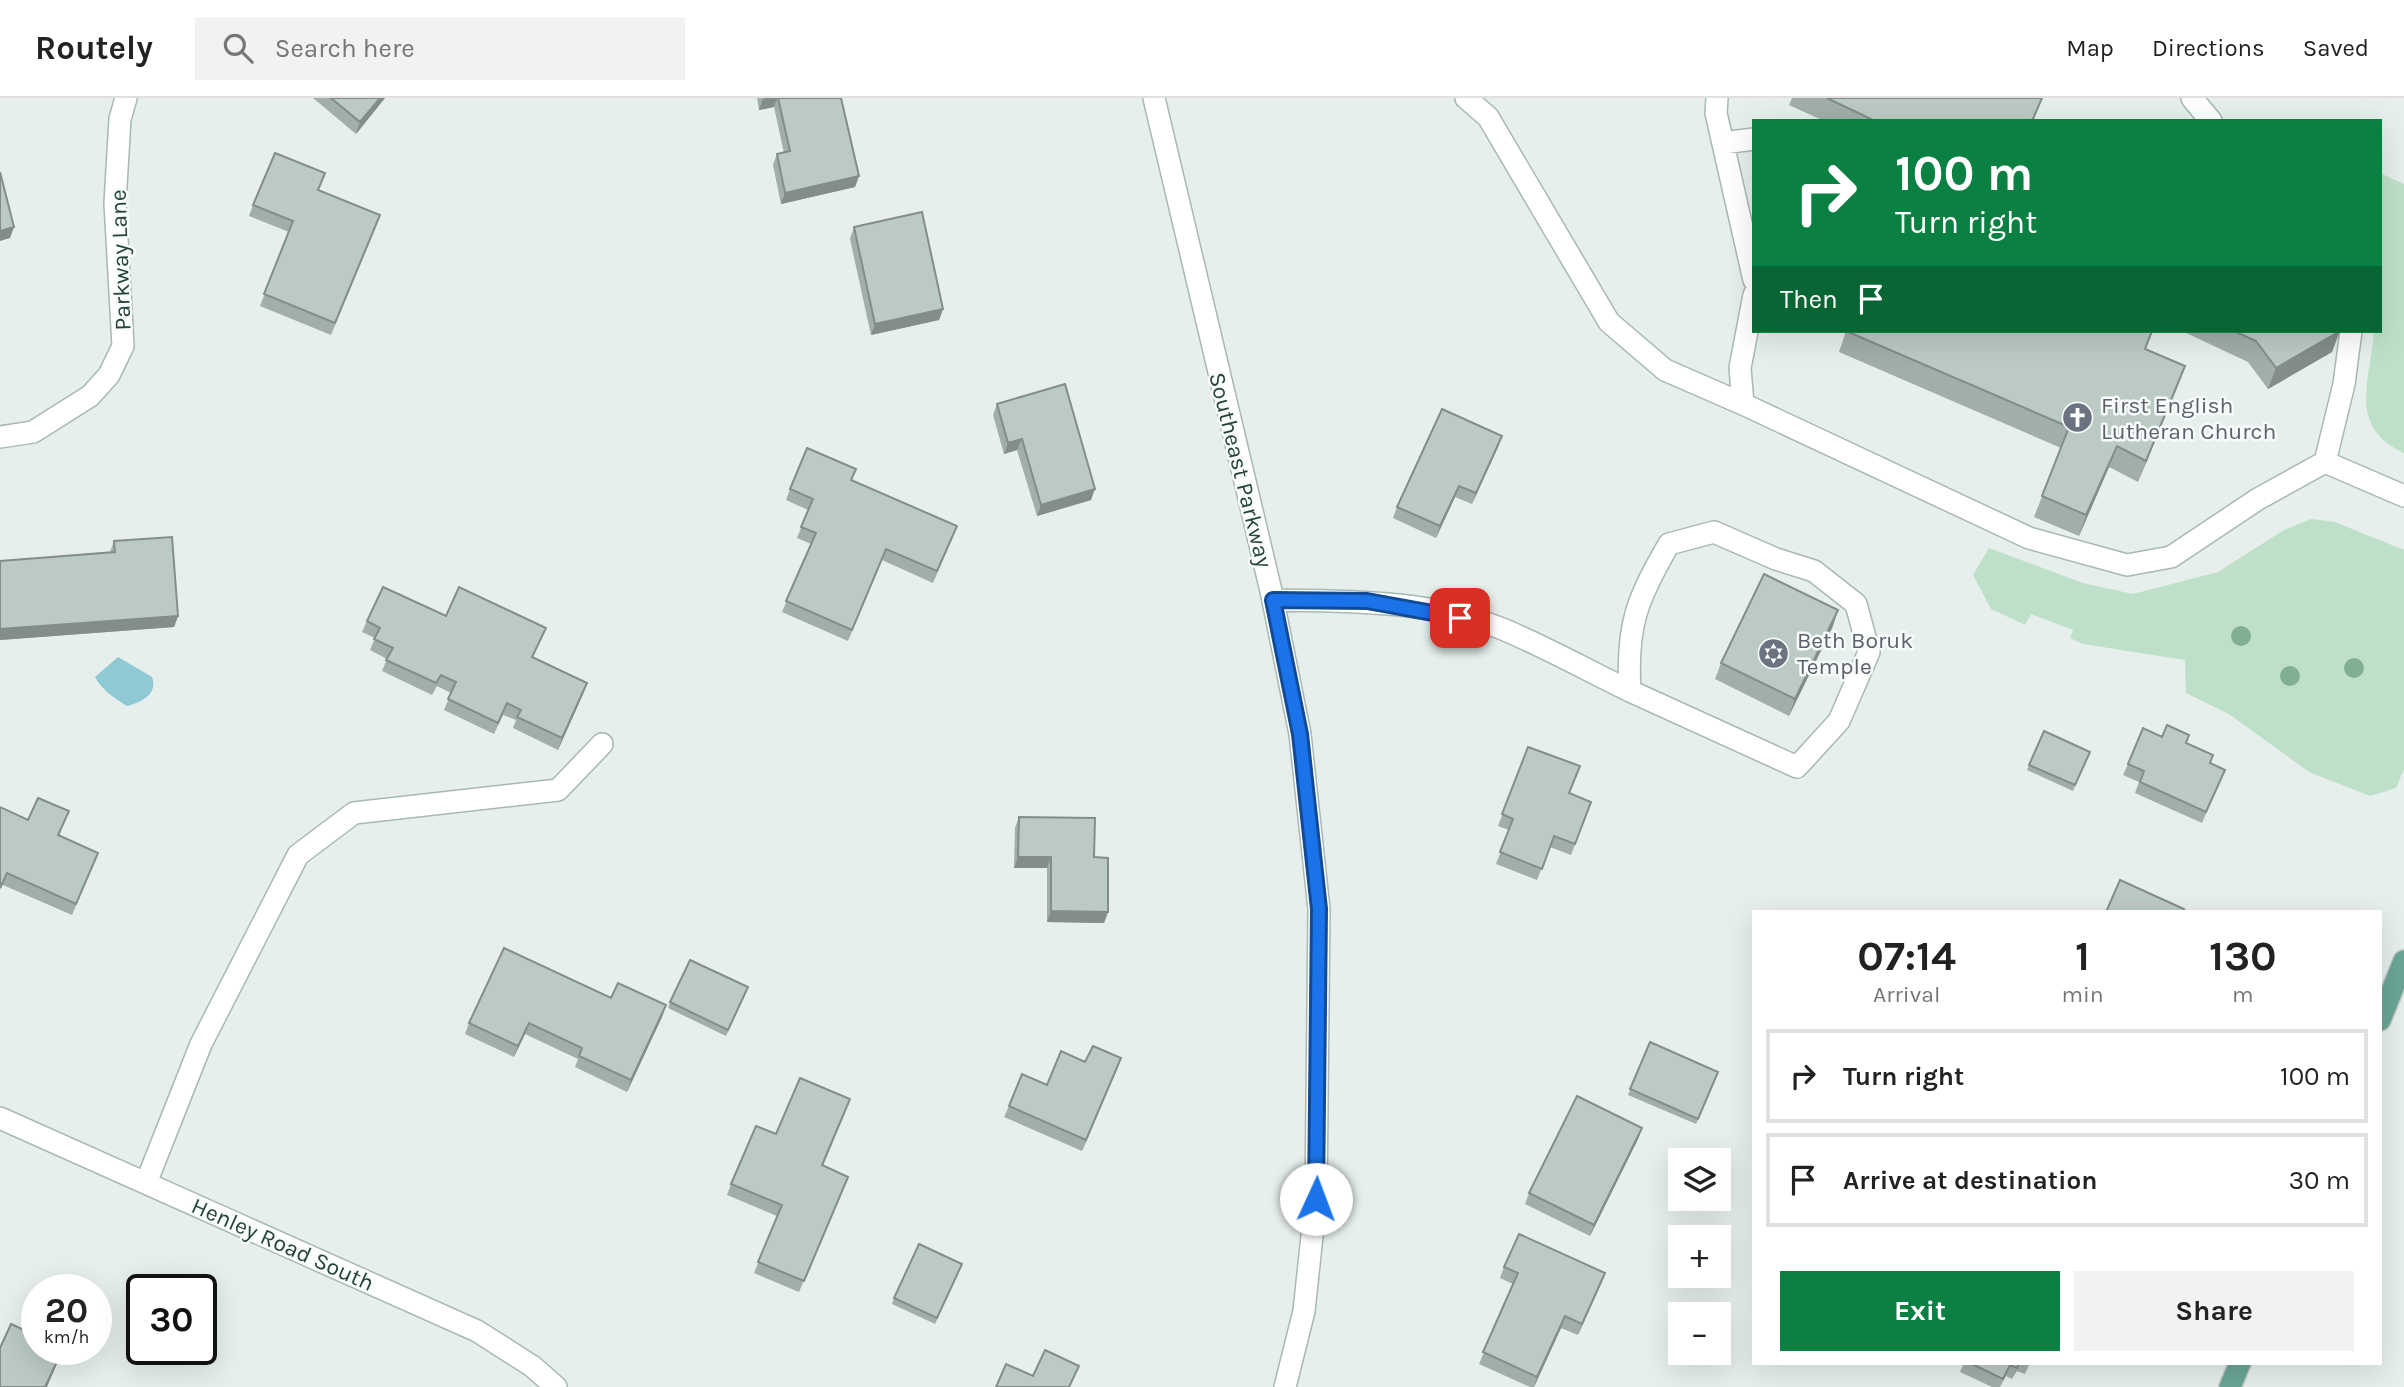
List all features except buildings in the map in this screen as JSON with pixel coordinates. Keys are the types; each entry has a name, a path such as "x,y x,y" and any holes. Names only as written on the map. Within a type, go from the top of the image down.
{"main road":[{"path":"2382,1015 2404,961"},
{"path":"2230,1387 2239,1365"}],"street":[{"name":"Parkway Lane","path":"0,437 33,432 90,396 109,375 122,346 115,203 120,119 126,98"},
{"name":"Southeast Parkway","path":"1154,98 1273,600 1300,734 1319,909 1316,1199 1304,1311 1285,1387"},
{"path":"1466,98 1488,117 1609,322 1665,370 2029,538 2127,565 2171,557 2258,499 2325,463 2344,384 2351,333"},
{"path":"1717,98 1716,113 1752,271"},
{"path":"2192,98 2209,119"},
{"path":"1724,143 1752,139"},
{"path":"1743,404 1740,368 1752,305"},
{"path":"2325,463 2404,496"},
{"path":"1273,600 1367,601 1439,611 1503,630 1630,691 1797,767 1839,721 1869,652 1856,604 1814,571 1776,559 1714,532 1669,544 1641,593 1627,651 1630,691"},
{"path":"146,1183 201,1044 298,855 354,813 558,790 602,744"},
{"name":"Henley Road South","path":"0,1118 477,1331 532,1366 556,1387"}],"green space":[{"path":"2382,174 2404,184 2404,453 2386,442 2374,429 2368,415 2367,384 2374,333 2382,333"},
{"path":"2311,519 2335,522 2404,550 2404,769 2396,788 2370,796 2309,772 2229,714 2186,693 2185,660 2083,644 2070,638 2073,630 2031,614 2025,625 1991,609 1973,575 1989,548 2083,583 2133,594 2218,572 2284,530"}],"water":[{"path":"118,657 152,677 151,693 127,706 105,690 95,677"}],"place":[{"name":"First English Lutheran Church","path":"2078,418"},
{"name":"Beth Boruk Temple","path":"1774,653"}],"route":[{"path":"1316,1199 1319,909 1300,734 1273,600 1367,601 1439,611 1460,618"}]}
